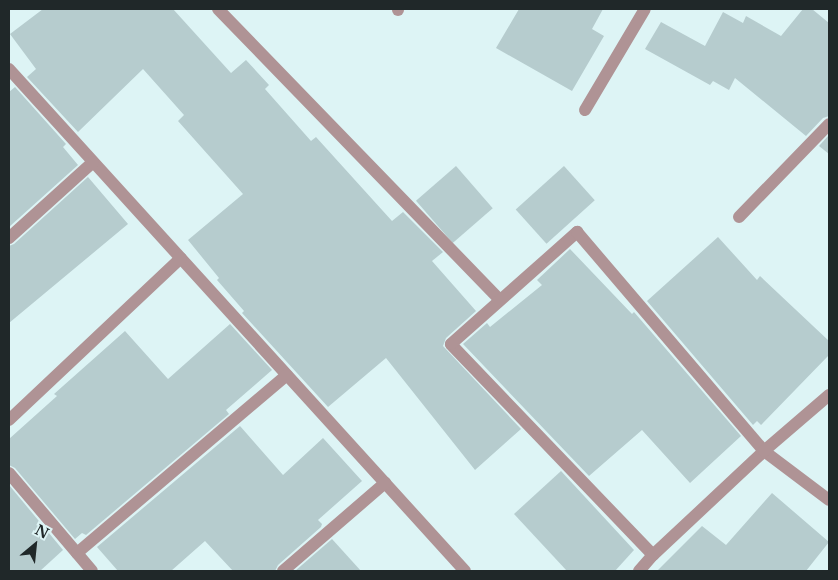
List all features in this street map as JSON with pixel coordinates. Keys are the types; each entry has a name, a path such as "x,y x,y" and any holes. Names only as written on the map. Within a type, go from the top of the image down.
{"street":[{"path":"218,9 500,300"},
{"path":"585,110 645,9"},
{"path":"9,69 465,571"},
{"path":"739,217 829,124"},
{"path":"9,238 93,162"},
{"path":"653,555 451,344 577,232 764,451 829,500"},
{"path":"9,420 181,258"},
{"path":"77,553 287,375"},
{"path":"643,570 653,555 764,451 829,395"},
{"path":"9,473 92,571"},
{"path":"283,571 385,483"}],"building":[{"path":"43,9 173,9 231,73 246,60 269,85 265,89 311,141 316,137 392,221 403,212 443,252 432,261 476,311 446,338 443,346 521,429 475,470 386,358 328,407 242,313 244,311 217,280 219,278 188,240 243,194 178,121 184,115 143,69 78,132 27,77 36,69 10,34"},
{"path":"519,9 603,9 592,29 604,36 572,91 496,48"},
{"path":"803,9 812,9 829,23 829,116 823,118 806,136 735,78 729,90 713,81 710,85 645,49 661,22 705,46 723,12 743,23 746,16 781,36"},
{"path":"15,87 66,144 63,147 78,165 9,227 9,92"},
{"path":"829,135 829,154 819,146"},
{"path":"456,166 493,208 453,243 416,201"},
{"path":"564,166 595,200 546,244 516,209"},
{"path":"88,177 128,224 9,323 9,246 14,244"},
{"path":"718,237 757,280 760,276 829,341 829,355 761,425 757,421 753,425 647,301"},
{"path":"570,249 632,314 634,312 741,436 690,483 642,430 589,476 463,344 487,323 490,327 542,285 537,280"},
{"path":"230,324 272,370 226,410 229,414 86,535 82,533 75,539 15,468 9,465 9,439 57,396 54,394 125,331 168,379"},
{"path":"240,426 283,475 323,438 362,481 318,520 322,524 321,527 278,565 275,571 233,571 205,541 171,571 118,571 97,547"},
{"path":"561,471 634,550 615,571 567,571 514,514"},
{"path":"9,485 63,550 40,571 9,571"},
{"path":"772,493 829,542 806,571 657,571 702,526 726,545"},
{"path":"332,539 361,571 295,571"}]}
